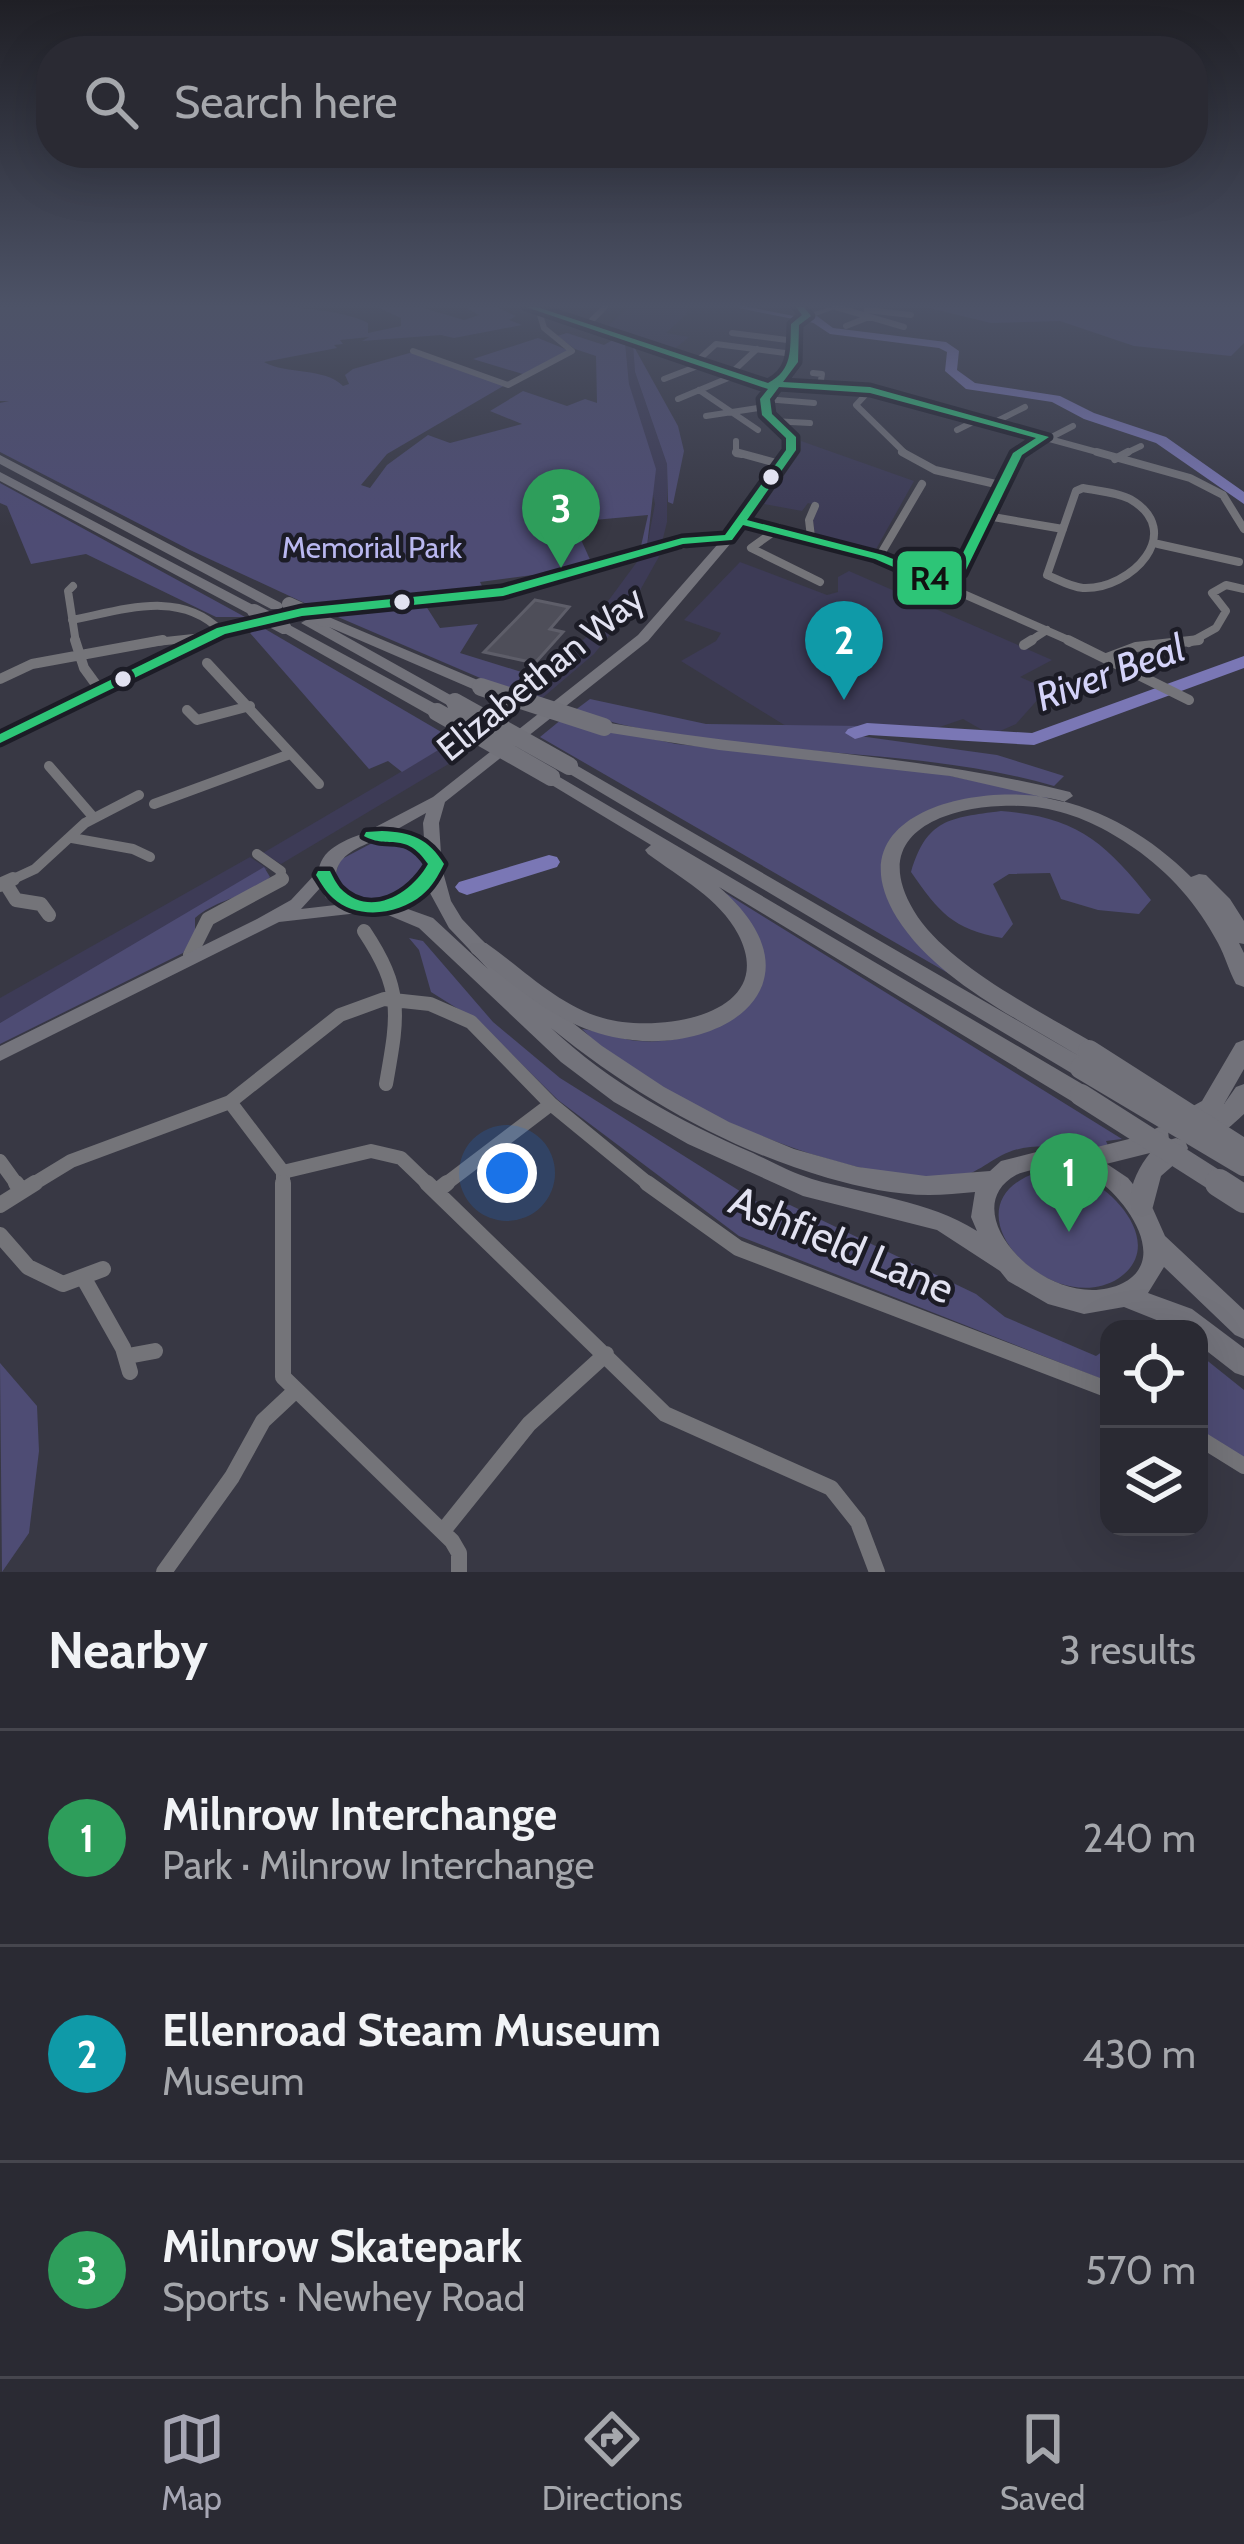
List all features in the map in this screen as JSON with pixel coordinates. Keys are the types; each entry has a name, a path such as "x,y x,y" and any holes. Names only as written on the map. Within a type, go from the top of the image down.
{"highway":[{"path":"0,460 175,554 316,621 482,687 604,727 687,742 972,771 1072,799 1116,820 1184,865 1223,904 1244,937"},
{"path":"0,476 284,628 446,707"},
{"path":"316,621 446,707 1244,1198"},
{"path":"479,948 570,1013 598,1026 639,1034 697,1028 736,1005 758,969 744,924 726,905 562,776"},
{"path":"562,776 1244,1150"},
{"path":"1244,979 1234,947 1205,903 1166,863 1121,833 1048,803 955,804 916,821 898,840 890,866 892,889 907,916 956,963 1085,1059 1244,1165"},
{"path":"991,1181 951,1188 875,1181 792,1157 715,1124 636,1082 584,1047 526,998 447,913 437,894 434,864 402,836 372,836 334,855 324,875 326,885 342,901 426,923 568,1056 622,1096 696,1138 803,1186 943,1222 1022,1279 1074,1301 1101,1302 1125,1296 1143,1283 1154,1264 1156,1243"},
{"path":"378,907 415,896 434,864"},
{"path":"1002,1261 982,1218 983,1198 991,1181 1006,1167 1028,1159 1078,1162 1143,1147 1210,1108 1244,1049"},
{"path":"1142,1206 1146,1173 1154,1161 1219,1123 1244,1093"},
{"path":"1078,1162 1114,1179 1142,1206 1156,1243 1244,1327"},
{"path":"1125,1296 1183,1316 1244,1364"}],"main road":[{"path":"753,380 771,385"},
{"path":"776,380 765,403 772,421 792,440 784,465"},
{"name":"Elizabethan Way","path":"372,836 438,800 643,638 743,522 784,465"},
{"name":"Elizabethan Way","path":"434,864 431,823 438,800"},
{"path":"0,1054 263,923 297,904 324,875"},
{"path":"263,923 306,912 378,907"}],"street":[{"path":"678,399 720,380"},
{"path":"820,386 821,380"},
{"path":"771,385 870,390 1190,478 1223,495 1244,529"},
{"path":"699,390 706,400 736,411 758,430"},
{"path":"870,390 856,405 896,452 968,479 1000,485"},
{"path":"706,416 765,403 814,403"},
{"path":"994,422 1024,407"},
{"path":"957,430 981,418"},
{"path":"772,421 810,423"},
{"path":"939,582 960,571 1018,453 1073,425"},
{"path":"736,441 736,454 784,465"},
{"path":"1115,460 1141,446"},
{"path":"879,557 922,484"},
{"path":"1097,489 1138,503 1158,533 1158,544 1148,563 1115,583 1085,586 1047,575 1063,529 1076,491 1097,489"},
{"path":"811,538 809,520 815,506"},
{"path":"987,517 1063,529"},
{"path":"743,522 879,557 1047,630 1189,700"},
{"path":"779,528 751,548 820,582"},
{"path":"0,739 190,642 221,631 328,608 502,592 698,538 728,538"},
{"path":"1158,544 1239,562"},
{"path":"1107,658 1128,645 1172,648 1214,632 1226,611 1212,593 1226,585 1244,589"},
{"path":"74,586 68,591 78,656 84,674 100,690"},
{"path":"72,620 178,603 214,621 221,631"},
{"path":"1024,645 1047,630"},
{"path":"0,679 32,664 190,635 203,637"},
{"path":"190,642 319,784"},
{"path":"187,710 197,720 250,706"},
{"path":"154,804 290,754"},
{"path":"49,766 94,818"},
{"path":"49,915 41,904 16,900 3,884 35,869 94,818 139,794"},
{"path":"72,838 133,849 150,857"},
{"path":"183,961 200,945 211,916 282,880 274,866 257,854"},
{"path":"202,930 230,938"},
{"path":"364,931 393,972 400,999 386,1084"},
{"path":"0,1204 71,1161 230,1102 340,1015 384,999 400,999"},
{"name":"Ashfield Lane","path":"400,999 430,1004 471,1022 551,1104 681,1211 738,1248 1100,1387"},
{"path":"230,1102 284,1172 283,1377 443,1531 459,1552 458,1572"},
{"path":"436,1192 551,1104"},
{"path":"284,1172 371,1151 401,1158 665,1414 831,1488 858,1522 877,1572"},
{"path":"0,1161 21,1191"},
{"path":"0,1235 28,1267 64,1284 103,1269"},
{"path":"83,1276 95,1310 129,1364 154,1351"},
{"path":"443,1531 529,1424 606,1354"},
{"path":"164,1572 232,1477 263,1421 295,1392"},
{"path":"1208,1444 1244,1466"}],"shaded area":[{"path":"638,380 667,464 667,522 662,542 647,546 655,504 629,384"},
{"path":"801,441 914,481 875,551 815,535 813,521 819,506 808,503 802,511 764,504 801,451"},
{"path":"661,553 620,626 592,623 642,555"},
{"path":"740,562 827,595 838,592 838,577 849,571 1052,660 1020,677 1054,692 1040,697 1016,724 991,735 963,719 931,730 786,726 681,661 716,641 721,633 684,620"},
{"path":"596,628 612,632 594,654 540,700 523,695"},
{"path":"455,740 472,750 281,864 263,853"},
{"path":"250,857 268,869 0,1023 0,998"}],"green space":[{"name":"Memorial Park","path":"0,380 335,380 343,386 347,380 492,380 505,385 387,454 361,485 370,488 387,465 428,435 450,443 522,424 490,411 523,391 567,406 585,399 597,403 597,380 629,380 656,469 647,546 596,560 641,546 648,515 573,522 592,564 538,579 533,575 480,582 484,590 311,606 0,452 0,403 9,401 0,401"},
{"path":"638,380 653,380 678,426 684,451 673,504 668,502 667,464"},
{"path":"0,483 245,617 216,617 86,554 31,564 7,506 0,503"},
{"path":"424,603 440,628 478,624 460,653 531,675 513,692 324,611"},
{"path":"260,626 455,740 402,772 388,761 369,769 250,633"},
{"path":"590,699 706,724 863,726 851,730 852,735 997,755 1064,776 1054,786 934,762 692,738 574,711"},
{"path":"562,719 676,744 909,767 1054,798 990,798 948,804 910,822 894,837 902,917 1074,1046 540,737"},
{"path":"1001,811 1050,819 1087,836 1119,862 1151,900 1139,914 1098,910 1061,899 1050,873 1009,874 993,884 1013,924 1002,938 959,924 939,908 911,872 917,854 942,824"},
{"path":"374,842 401,843 421,854 425,872 417,883 380,900 354,897 343,890 334,879 340,860"},
{"path":"264,867 270,877 262,884 195,918 195,934 183,953 0,1044 0,1023"},
{"path":"690,871 1122,1139 1106,1141 1109,1148 1021,1149 959,1177 909,1176 860,1168 755,1134 655,1084 582,1029 637,1041 681,1038 726,1010 763,961"},
{"path":"409,938 423,941 493,1022 560,1078 765,1207 790,1205 976,1294 1005,1317 1096,1356 1100,1353 1100,1378 739,1236 558,1100 479,1022 431,992 419,950"},
{"path":"1038,1172 1084,1178 1122,1208 1132,1222 1137,1251 1132,1265 1119,1278 1092,1287 1064,1285 1038,1273 1016,1254 1002,1232 999,1209 1010,1188"},
{"path":"1208,1361 1244,1390 1244,1458 1208,1436"},
{"path":"0,1363 37,1406 39,1451 29,1533 2,1572"}],"building":[{"path":"535,600 569,607 550,629 563,632 535,663 484,652"}],"waterway":[{"name":"River Beal","path":"963,380 971,386 1055,399 1161,440 1244,499"},
{"name":"River Beal","path":"855,733 867,729 1034,739 1244,662"},
{"name":"River Beal","path":"467,887 549,862"}],"transit line":[{"name":"R4","path":"750,380 770,387"},
{"name":"R4","path":"0,739 221,631 302,612 503,592 682,541 728,538 791,450 791,437 767,415 765,399 780,380"},
{"name":"R4","path":"772,384 870,390 1044,437"},
{"name":"R4","path":"743,522 879,557 939,582 960,571 1018,453 1044,437"},
{"name":"R4","path":"324,875 348,902 365,907 382,907 414,893 436,864 431,855 410,840 372,836"}],"place":[{"name":"Milnrow Skatepark","path":"561,568"},
{"name":"Ellenroad Steam Museum","path":"844,700"},
{"name":"Milnrow Interchange","path":"1069,1232"}]}
